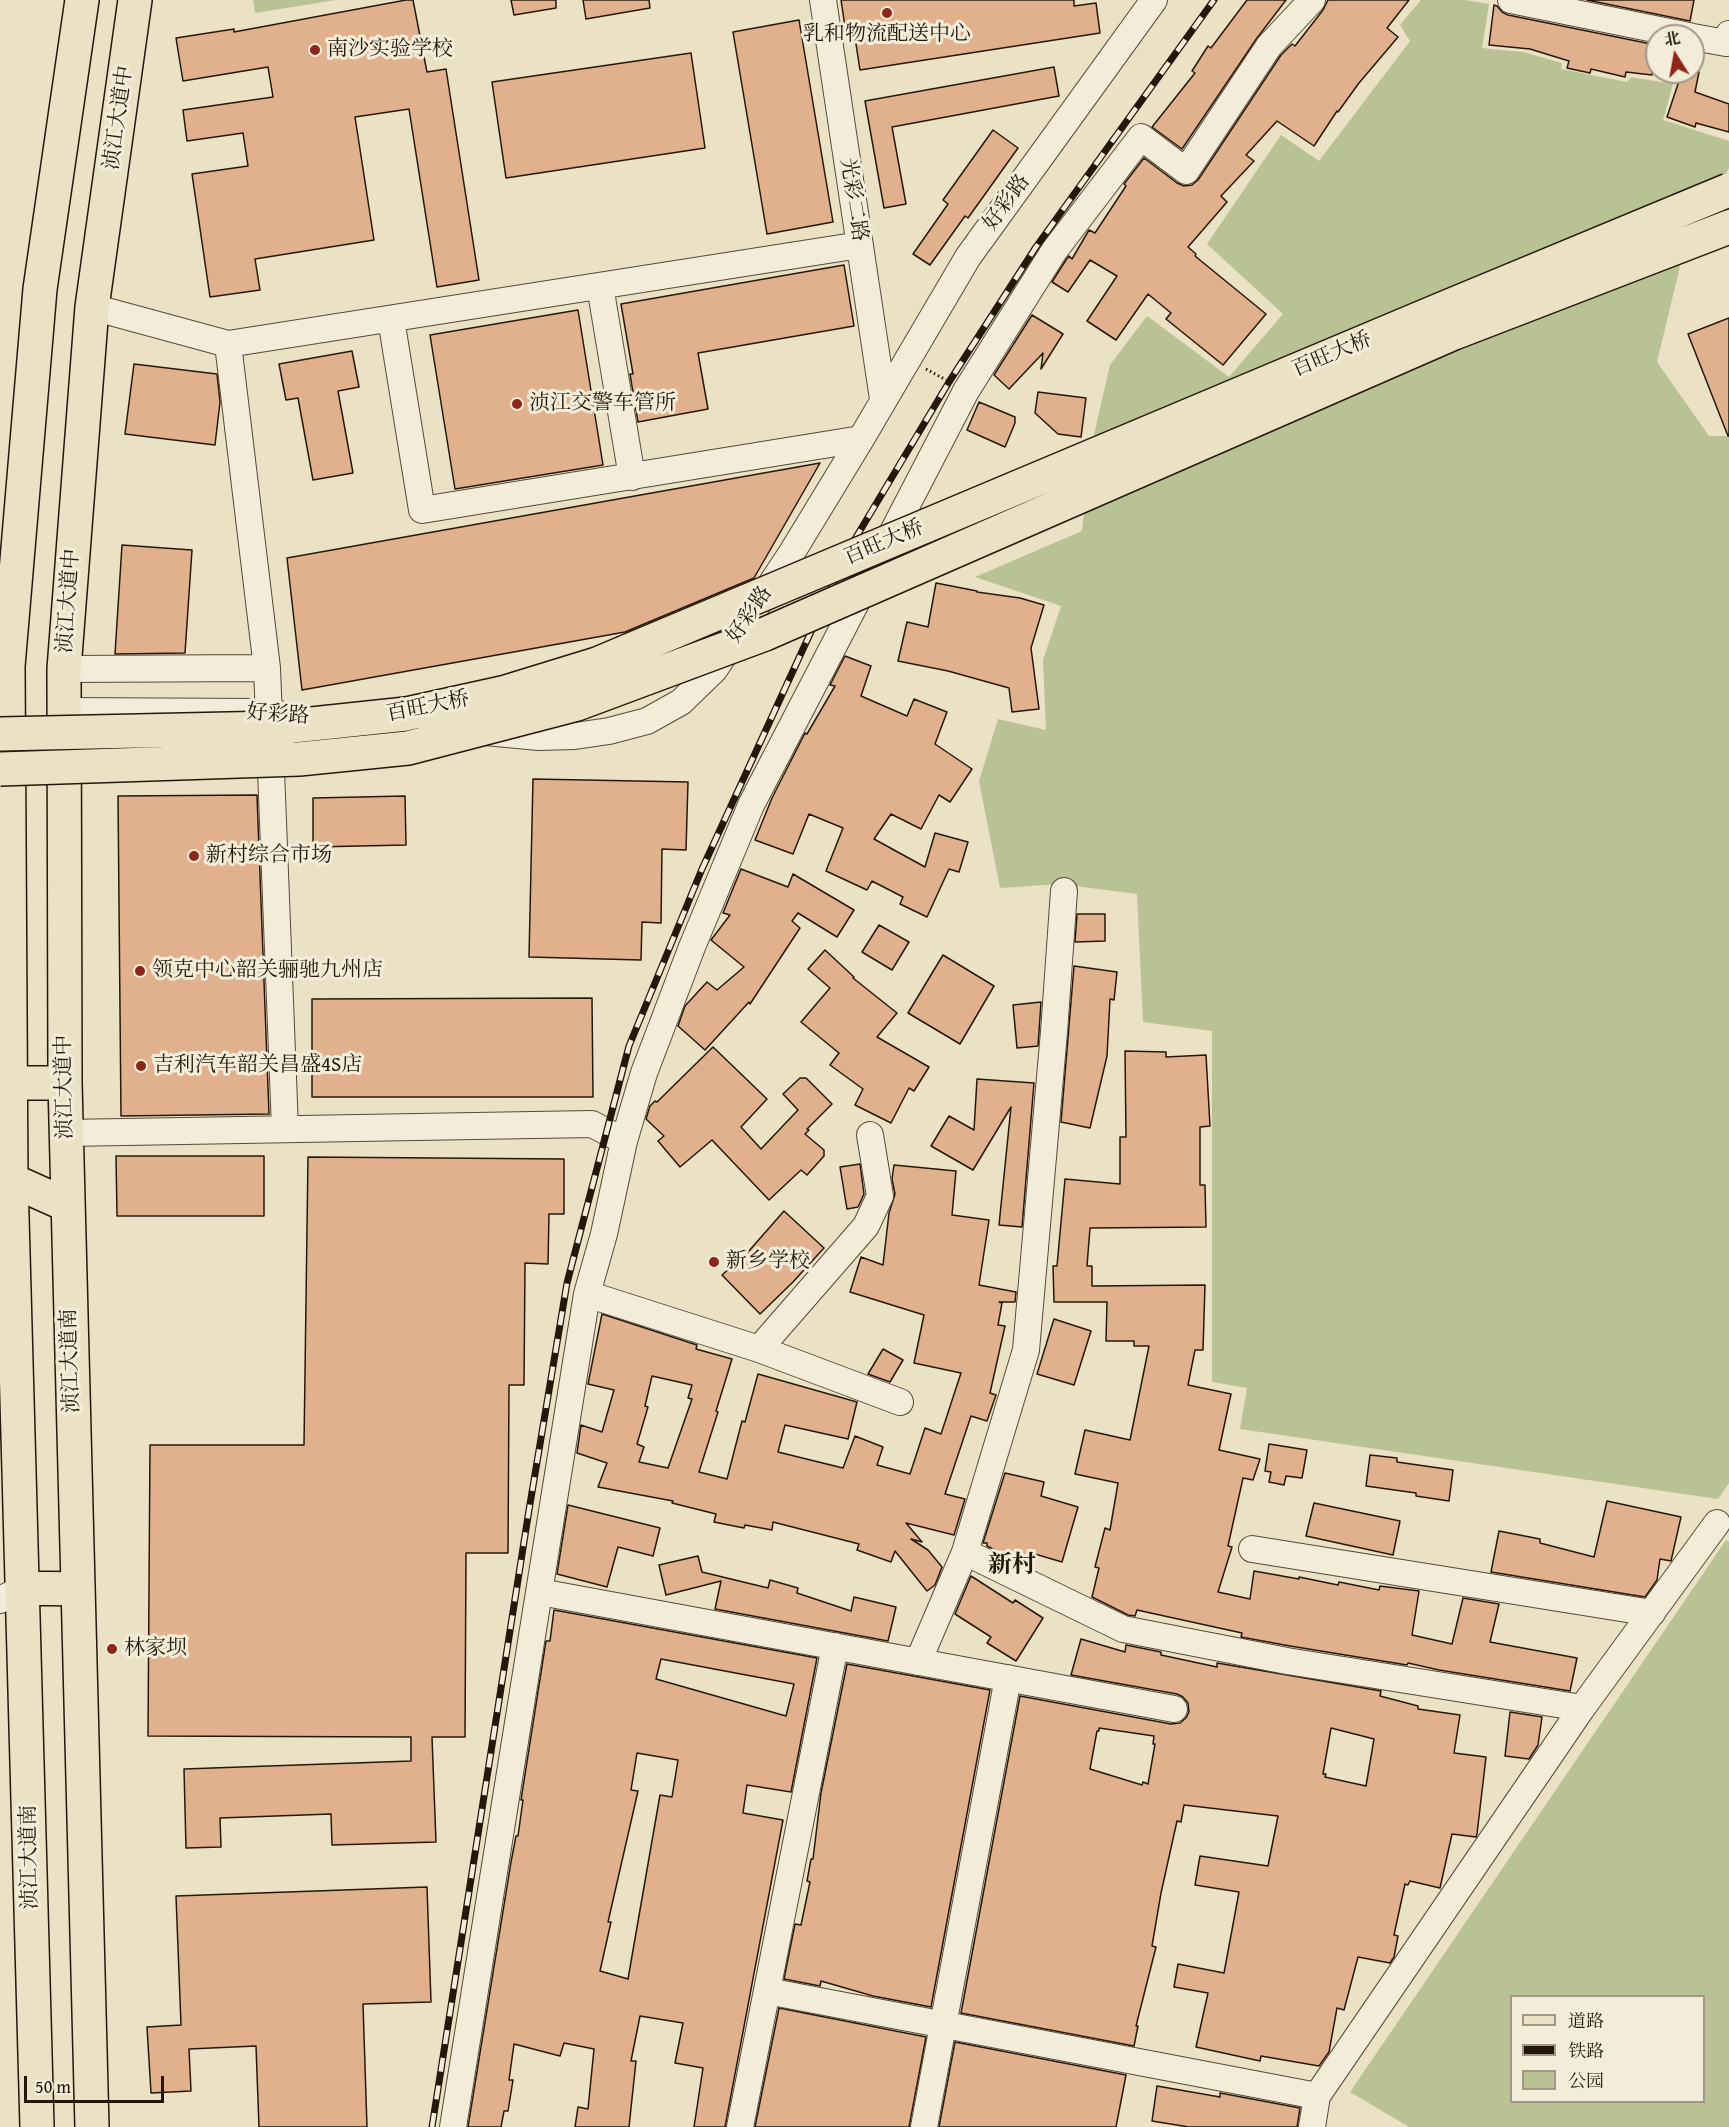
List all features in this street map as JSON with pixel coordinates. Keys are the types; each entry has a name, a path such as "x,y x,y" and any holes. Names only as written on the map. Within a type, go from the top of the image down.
{"main road":[{"path":"68,1205 6,1178 10,1083 4,891 4,656 40,289 82,0"},
{"name":"浈江大道中","path":"68,1205 64,1083 64,669 92,307 135,0"},
{"name":"百旺大桥","path":"0,734 274,728 406,714 506,692 597,664 1729,190"},
{"name":"百旺大桥","path":"0,769 299,759 408,748 577,704 765,634 1454,333 1729,227"},
{"path":"10,1083 64,1083"},
{"name":"浈江大道南","path":"6,1178 12,1594 37,2127"},
{"name":"浈江大道南","path":"68,1205 92,2127"},
{"path":"12,1594 78,1589"}],"street":[{"name":"光彩二路","path":"823,0 883,399"},
{"path":"453,2127 587,1294 604,1234 624,1141 644,1073 692,947 751,805 966,392 1054,251 1141,137 1186,171 1269,46 1312,0"},
{"path":"1511,0 1645,27"},
{"name":"好彩路","path":"63,711 269,713 538,737 576,736 609,731 647,721 681,702 714,670 791,554 968,257 1153,1"},
{"path":"1705,39 1726,43 1729,34"},
{"path":"92,307 228,344 860,245"},
{"path":"600,286 632,477"},
{"path":"391,320 422,510 861,439"},
{"path":"228,344 267,668 285,1129"},
{"path":"64,669 267,668"},
{"path":"918,1662 965,1552 1026,1350 1064,891"},
{"path":"66,1133 592,1124 624,1141"},
{"path":"759,1349 866,1226 880,1196 870,1135"},
{"path":"587,1294 759,1349 900,1402"},
{"path":"1312,2127 1317,2096 1582,1708 1717,1523"},
{"path":"1252,1549 1652,1613"},
{"path":"965,1552 1123,1629 1287,1661 1582,1708"},
{"path":"540,1592 1174,1709"},
{"path":"740,2127 835,1646"},
{"path":"924,2127 1008,1678"},
{"path":"767,1991 1317,2096"}],"path":[{"path":"909,359 966,392"}],"green space":[{"path":"253,0 336,0 255,13"},
{"path":"1421,0 1465,0 1489,4 1482,48 1523,52 1562,63 1561,69 1627,82 1631,77 1645,79 1645,84 1673,84 1663,120 1729,141 1729,168 1681,262 1657,362 1709,436 1729,436 1729,1483 1718,1499 1240,1429 1247,1388 1212,1382 1212,1031 1143,1022 1137,894 1060,884 1000,888 979,781 998,719 1046,730 1043,660 1061,606 975,577 1082,531 1093,439 1110,365 1147,316 1229,377 1283,314 1207,244 1281,135 1319,161 1410,41 1400,25"},
{"path":"1726,1540 1729,1542 1729,2127 1409,2127 1350,2092"}],"building":[{"path":"413,0 427,72 446,69 479,280 437,287 409,109 355,117 374,240 255,259 260,290 210,297 192,174 248,166 243,133 187,141 183,110 273,97 268,67 183,81 176,38 234,29 234,32"},
{"path":"511,0 556,0 556,8 514,15"},
{"path":"583,0 649,0 650,8 586,19"},
{"path":"841,0 1074,0 1074,6 1096,3 1100,33 860,70 853,25 845,27"},
{"path":"1247,0 1286,0 1257,38 1182,149 1152,127 1195,73 1192,71 1208,46 1211,48"},
{"path":"1328,0 1409,0 1387,28 1398,37 1337,111 1314,146 1277,121 1246,155 1254,161 1221,196 1227,202 1188,247 1196,254 1195,256 1266,314 1223,365 1166,319 1171,313 1148,294 1116,340 1087,321 1117,276 1090,260 1068,292 1052,282 1069,256 1072,259 1089,230 1095,233 1126,186 1124,184 1144,158 1184,186 1192,185 1198,180 1281,55 1292,44 1295,46"},
{"path":"1587,0 1694,0 1690,21"},
{"path":"1494,5 1508,15 1645,43 1645,74 1626,72 1625,77 1591,69 1590,73 1567,68 1569,61 1530,49 1489,45"},
{"path":"799,20 833,222 767,234 733,32"},
{"path":"691,53 705,148 506,178 492,82"},
{"path":"1054,67 1059,96 892,127 906,204 884,208 865,101"},
{"path":"1678,84 1697,84 1695,92 1729,104 1729,132 1696,123 1695,127 1667,117"},
{"path":"993,130 1018,148 968,218 965,216 930,265 913,254 948,204 943,200"},
{"path":"844,265 854,326 698,353 708,409 638,422 630,374 633,374 621,304"},
{"name":"浈江交警车管所","path":"578,310 603,465 455,489 430,335"},
{"path":"1032,315 1063,334 1041,369 1043,353 1009,389 994,375"},
{"path":"1729,318 1729,436 1728,436 1688,334"},
{"path":"352,351 359,387 338,391 353,473 313,480 298,398 286,400 279,364"},
{"path":"134,364 217,374 220,402 215,445 125,434"},
{"path":"1038,392 1086,398 1081,437 1058,434 1035,413"},
{"path":"979,402 1015,417 1015,423 1005,447 967,430"},
{"path":"820,463 754,578 625,632 302,690 287,558"},
{"path":"122,545 192,550 185,653 115,654"},
{"path":"936,583 1020,598 1044,605 1031,648 1039,709 1012,712 1009,688 948,671 898,661 907,622 928,627"},
{"path":"845,656 871,666 861,696 907,716 914,699 947,712 935,744 972,769 950,802 939,795 921,829 891,814 874,839 925,867 935,833 968,842 959,872 949,869 927,917 900,904 903,897 872,881 867,890 826,871 843,828 809,814 793,854 755,840 772,798 805,733 807,734 835,686 830,685"},
{"path":"533,779 688,782 686,850 662,849 661,923 642,922 641,960 529,957"},
{"path":"257,795 269,1114 121,1116 118,796"},
{"path":"405,796 406,845 313,847 313,798"},
{"path":"741,869 788,887 793,874 854,910 837,937 798,913 792,921 800,928 750,1004 749,1002 705,1050 678,1026 685,1006 707,982 717,990 744,967 711,940 730,915 723,913"},
{"path":"1077,914 1105,914 1105,941 1075,942"},
{"path":"879,925 909,942 892,970 862,952"},
{"path":"825,950 853,978 897,1013 877,1037 929,1067 914,1091 909,1088 891,1123 855,1105 863,1089 830,1065 839,1053 801,1022 830,988 808,969"},
{"path":"943,955 994,986 960,1044 908,1013"},
{"path":"1074,966 1117,972 1114,1000 1110,999 1107,1056 1090,1128 1061,1122"},
{"path":"592,998 593,1097 312,1097 312,999"},
{"path":"1041,1002 1038,1046 1017,1048 1013,1005"},
{"path":"713,1047 767,1099 741,1127 761,1149 798,1110 783,1094 800,1078 806,1078 832,1104 807,1129 809,1130 805,1134 824,1150 824,1156 807,1175 801,1170 769,1200 712,1140 680,1167 658,1141 664,1136 646,1119 650,1106 655,1101 657,1102"},
{"path":"1125,1051 1166,1052 1166,1057 1206,1055 1210,1126 1200,1127 1200,1185 1205,1185 1206,1227 1090,1228 1087,1266 1092,1266 1092,1286 1205,1285 1203,1350 1195,1350 1188,1385 1231,1394 1219,1450 1260,1459 1253,1480 1243,1478 1228,1546 1232,1547 1218,1592 1250,1599 1254,1571 1338,1585 1339,1582 1379,1590 1380,1586 1419,1591 1412,1635 1452,1644 1463,1598 1499,1604 1490,1642 1577,1658 1570,1691 1241,1637 1242,1633 1137,1610 1135,1616 1128,1615 1092,1597 1099,1568 1095,1567 1105,1528 1110,1530 1118,1483 1075,1474 1085,1430 1130,1440 1149,1346 1134,1346 1134,1341 1106,1341 1107,1302 1054,1302 1053,1266 1057,1266 1065,1179 1120,1184 1120,1137 1126,1137"},
{"path":"977,1079 1034,1083 1022,1227 999,1225 1011,1107 973,1170 931,1146 949,1116 974,1130"},
{"path":"116,1156 264,1156 264,1216 117,1216"},
{"path":"308,1157 564,1159 564,1214 549,1214 548,1264 525,1263 524,1385 509,1385 508,1553 466,1553 465,1737 432,1737 436,1842 332,1845 331,1814 220,1818 221,1847 186,1848 184,1769 411,1761 411,1737 148,1736 150,1445 304,1445"},
{"path":"860,1164 864,1194 858,1207 847,1209 840,1167"},
{"path":"894,1165 956,1171 952,1215 989,1220 979,1285 1016,1292 1015,1302 999,1302 1002,1303 998,1325 1005,1326 990,1393 996,1395 987,1421 971,1416 945,1494 965,1499 954,1535 906,1523 922,1542 911,1539 928,1550 942,1567 935,1585 927,1591 895,1551 891,1562 857,1550 859,1544 773,1522 772,1530 745,1525 744,1528 714,1522 716,1514 672,1503 673,1501 598,1487 607,1463 577,1453 581,1425 602,1432 614,1390 588,1384 602,1314 697,1345 696,1349 732,1359 699,1472 727,1479 742,1421 745,1422 758,1374 857,1402 848,1439 785,1425 778,1452 843,1468 855,1436 883,1447 877,1465 910,1474 925,1428 941,1434 961,1373 914,1363 924,1315 850,1292 861,1257 883,1265 889,1213 895,1194 892,1179","holes":["652,1376 692,1385 688,1398 692,1399 668,1468 639,1462 644,1447 637,1444 648,1407 645,1406"]},
{"path":"784,1211 824,1248 760,1314 722,1275 748,1252"},
{"path":"1054,1319 1091,1331 1074,1385 1037,1374"},
{"path":"883,1349 903,1360 890,1382 868,1374"},
{"path":"1269,1444 1307,1450 1302,1478 1286,1476 1284,1485 1269,1482 1271,1472 1265,1471"},
{"path":"1370,1455 1397,1458 1397,1462 1453,1470 1449,1501 1416,1496 1416,1493 1366,1486"},
{"path":"1005,1473 1044,1482 1041,1496 1078,1507 1062,1562 1028,1552 1025,1565 987,1546 987,1543 983,1543"},
{"path":"1607,1501 1681,1517 1671,1561 1660,1559 1657,1580 1645,1597 1491,1572 1499,1531 1540,1539 1540,1543 1594,1557"},
{"path":"1314,1503 1400,1521 1393,1555 1306,1536"},
{"path":"568,1505 660,1528 653,1556 618,1547 607,1587 557,1574"},
{"path":"698,1556 702,1572 768,1588 770,1580 798,1588 797,1593 851,1611 854,1597 896,1607 888,1641 715,1609 721,1581 666,1595 659,1565"},
{"path":"971,1576 1013,1603 1015,1600 1043,1618 1016,1661 987,1643 991,1637 955,1614"},
{"path":"554,1610 817,1658 791,1792 747,1785 743,1813 783,1820 725,2127 694,2127 703,2068 675,2063 683,2023 640,2016 631,2061 636,2061 629,2127 575,2127 578,2107 588,2109 594,2049 564,2043 560,2056 514,2044 509,2080 513,2080 508,2111 504,2111 501,2127 468,2127 511,1862 516,1836 518,1836 523,1800 521,1800 546,1641 550,1641","holes":["661,1659 794,1684 786,1716 656,1679","637,1753 678,1760 672,1797 660,1795 628,1979 600,1971 611,1922 608,1922 638,1791 631,1790"]},
{"path":"1081,1639 1125,1652 1126,1645 1217,1667 1217,1663 1381,1691 1380,1696 1418,1706 1418,1709 1460,1715 1454,1753 1486,1757 1476,1837 1452,1834 1440,1888 1410,1881 1408,1885 1405,1884 1394,1935 1398,1936 1394,1957 1390,1963 1358,1957 1344,2010 1337,2008 1329,2052 1319,2066 1261,2056 1260,2061 1196,2047 1208,1993 1174,1987 1178,1964 1224,1973 1239,1892 1195,1885 1200,1856 1268,1866 1278,1816 1184,1805 1181,1822 1177,1821 1161,1893 1152,1946 1156,1947 1136,2026 1138,2026 1134,2046 961,2013 1020,1696 1171,1724 1180,1723 1189,1712 1188,1703 1177,1694 1071,1675","holes":["1099,1728 1154,1736 1153,1744 1155,1744 1148,1784 1143,1782 1142,1785 1090,1769","1331,1728 1374,1739 1366,1786 1325,1777 1326,1774 1323,1774"]},
{"path":"847,1664 990,1690 931,2007 873,1996 821,1981 820,1986 784,1979 795,1924 801,1925 810,1882 807,1881 811,1859 813,1859 821,1793"},
{"path":"1510,1712 1542,1717 1538,1745 1529,1759 1505,1756"},
{"path":"427,1887 431,2002 363,2004 367,2127 259,2127 256,2046 189,2049 191,2091 151,2093 147,2027 181,2025 176,1896"},
{"path":"779,2008 926,2037 909,2127 755,2127"},
{"path":"955,2042 1126,2075 1116,2127 939,2127"},
{"path":"1157,2086 1220,2097 1220,2093 1300,2108 1297,2127 1189,2127 1152,2121"}],"railway":[{"path":"432,2127 567,1283 629,1046 702,869 849,549 949,382 1036,247 1214,0"}],"place":[{"name":"乳和物流配送中心","path":"887,13"},
{"name":"南沙实验学校","path":"315,50"},
{"name":"浈江交警车管所","path":"517,404"},
{"name":"新村综合市场","path":"194,856"},
{"name":"领克中心韶关骊驰九州店","path":"140,971"},
{"name":"吉利汽车韶关昌盛4S店","path":"141,1066"},
{"name":"新乡学校","path":"714,1262"},
{"name":"林家坝","path":"112,1649"}],"district":[{"name":"新村","path":"1012,1566"}]}
